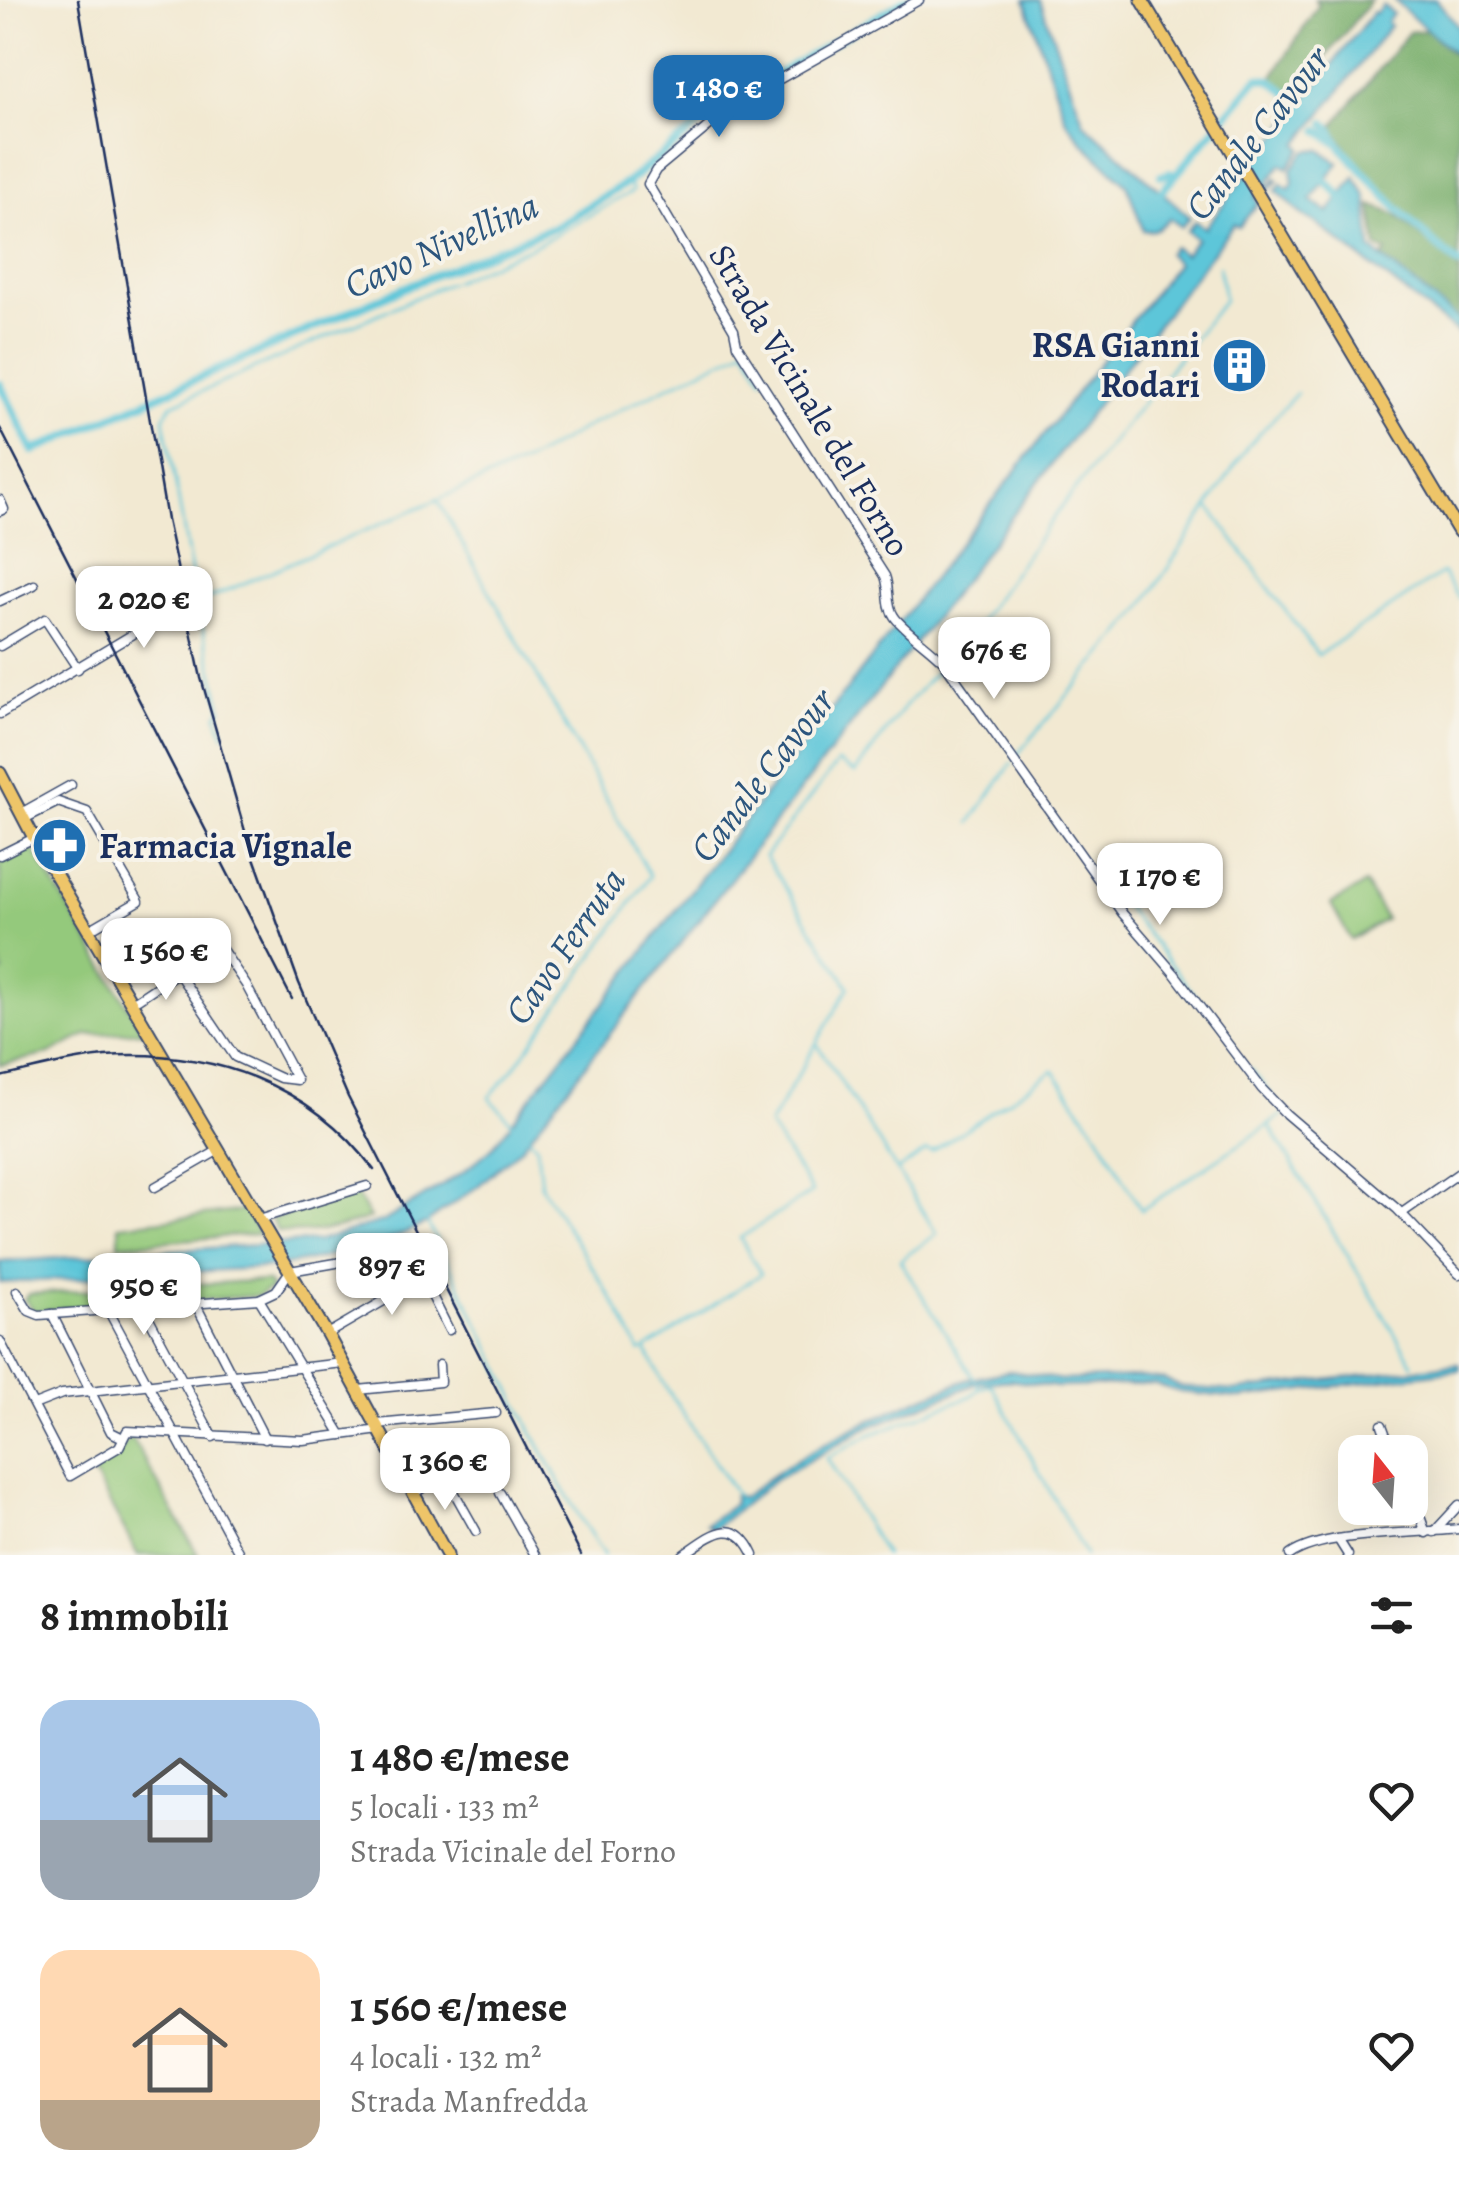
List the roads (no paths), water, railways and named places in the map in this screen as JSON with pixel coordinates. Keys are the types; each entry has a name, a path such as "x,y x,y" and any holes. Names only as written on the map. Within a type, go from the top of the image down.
{"main road":[{"path":"1142,0 1459,532"},
{"path":"0,773 34,838 327,1334 447,1555"}],"street":[{"name":"Strada Vicinale del Forno","path":"919,0 734,105 687,142 648,184 734,330 741,350 885,576 894,619 924,641 945,664 1123,914 1174,973 1262,1089 1402,1213 1459,1274"},
{"path":"0,602 34,586"},
{"path":"0,714 197,597"},
{"path":"0,646 45,619 78,669"},
{"path":"22,816 72,785"},
{"path":"22,816 58,802 86,812 140,901 90,930"},
{"path":"0,855 34,838"},
{"path":"132,1002 178,972 219,945 246,985 297,1080 280,1078 236,1057 178,972 156,939"},
{"path":"155,1187 218,1150"},
{"path":"1402,1213 1458,1175"},
{"path":"258,1219 368,1186"},
{"path":"17,1291 29,1311 39,1315 259,1299 276,1291 289,1270 336,1263 398,1244"},
{"path":"327,1334 423,1278 449,1330"},
{"path":"259,1299 342,1435"},
{"path":"194,1303 265,1439"},
{"path":"142,1306 213,1436"},
{"path":"107,1308 240,1555"},
{"path":"52,1314 111,1432 123,1438"},
{"path":"0,1341 70,1476 119,1447 127,1431 304,1440 496,1413"},
{"path":"34,1405 62,1394 343,1363"},
{"path":"358,1390 440,1382 439,1365"},
{"path":"1382,1424 1386,1435"},
{"path":"414,1493 445,1476 476,1531"},
{"path":"500,1493 534,1555"},
{"path":"1430,1532 1459,1505"},
{"path":"1427,1525 1430,1532"},
{"path":"1290,1555 1299,1549 1338,1540 1459,1529"},
{"path":"683,1555 722,1531 730,1531 739,1534 754,1555"},
{"path":"1338,1540 1348,1555"}],"water":[{"path":"1025,0 1040,0 1084,123 1190,217 1181,227 1170,218 1158,228 1143,230 1127,185 1066,121"},
{"path":"1395,0 1437,0 1459,28 1459,57 1418,22"},
{"path":"1383,5 1393,14 1387,22 1390,26 1298,144 1302,148 1288,168 1281,164 1267,184 1270,187 1278,181 1265,193 1262,189 1255,197 1258,203 1239,227 1234,224 938,614 521,1148 478,1186 425,1224 371,1248 275,1267 0,1283 0,1262 318,1241 384,1221 462,1173 491,1149 1177,263 1168,254 1174,247 1184,255 1197,239 1187,231 1195,221 1205,228 1373,12"},
{"path":"1319,149 1339,163 1311,200 1328,213 1355,177 1367,197 1371,249 1459,320 1459,334 1276,191 1281,184 1289,189 1293,183 1291,170 1305,151"},
{"path":"1459,1364 1459,1370 1240,1398 1180,1392 1154,1384 1058,1387 1010,1380 978,1383 975,1378 1010,1371 1062,1380 1139,1377 1165,1380 1181,1387 1234,1391"},
{"path":"972,1378 975,1384 864,1429 773,1481 713,1529 706,1524 734,1504 734,1496 744,1497 825,1443"}],"waterway":[{"name":"Cavo Nivellina","path":"0,384 33,451 415,283 556,226 628,182 727,103 906,0"},
{"name":"Canale Cavour","path":"1157,197 1258,78 1271,80 1294,98"},
{"path":"1325,123 1384,194 1459,264"},
{"path":"1319,130 1335,142"},
{"name":"Cavo Nivellina","path":"1161,176 1170,173 1174,177"},
{"path":"1318,174 1347,202"},
{"path":"195,593 164,418 171,405 540,243 633,191 628,182"},
{"path":"950,662 1061,507 1224,300 1219,267"},
{"path":"198,603 527,461 597,421 745,347 763,379"},
{"path":"1016,756 1141,609 1247,447 1297,393"},
{"name":"Cavo Ferruta","path":"437,499 650,876 512,1071 489,1097 513,1124"},
{"path":"1210,508 1318,655 1442,573 1459,598"},
{"path":"196,601 222,709 217,715 224,735"},
{"path":"646,1349 761,1274 740,1238 812,1192 769,1125 849,987 765,856 838,762 855,773 904,707 941,666"},
{"path":"970,823 1012,763"},
{"path":"1092,864 1198,999"},
{"path":"817,1044 937,1234 900,1260 980,1388 971,1396 867,1436 827,1458 885,1555"},
{"path":"1251,1069 1271,1094"},
{"path":"897,1171 926,1151 932,1152 1053,1070 1099,1135 1141,1210 1269,1125 1413,1364"},
{"path":"1269,1125 1283,1114"},
{"name":"Cavo Ferruta","path":"527,1135 537,1146 541,1186 617,1307 640,1352 643,1350"},
{"path":"426,1220 532,1432 604,1555"},
{"path":"646,1350 737,1496"},
{"path":"981,1388 991,1384 1085,1555"}],"railway":[{"path":"78,0 167,520 201,678 247,838 299,983 348,1097 581,1555"},
{"path":"0,428 292,999"},
{"path":"0,1077 105,1056 144,1055 219,1066 255,1078 320,1114 374,1170"}],"place":[{"name":"RSA Gianni Rodari","path":"1239,365"},
{"name":"Farmacia Vignale","path":"60,846"}]}
